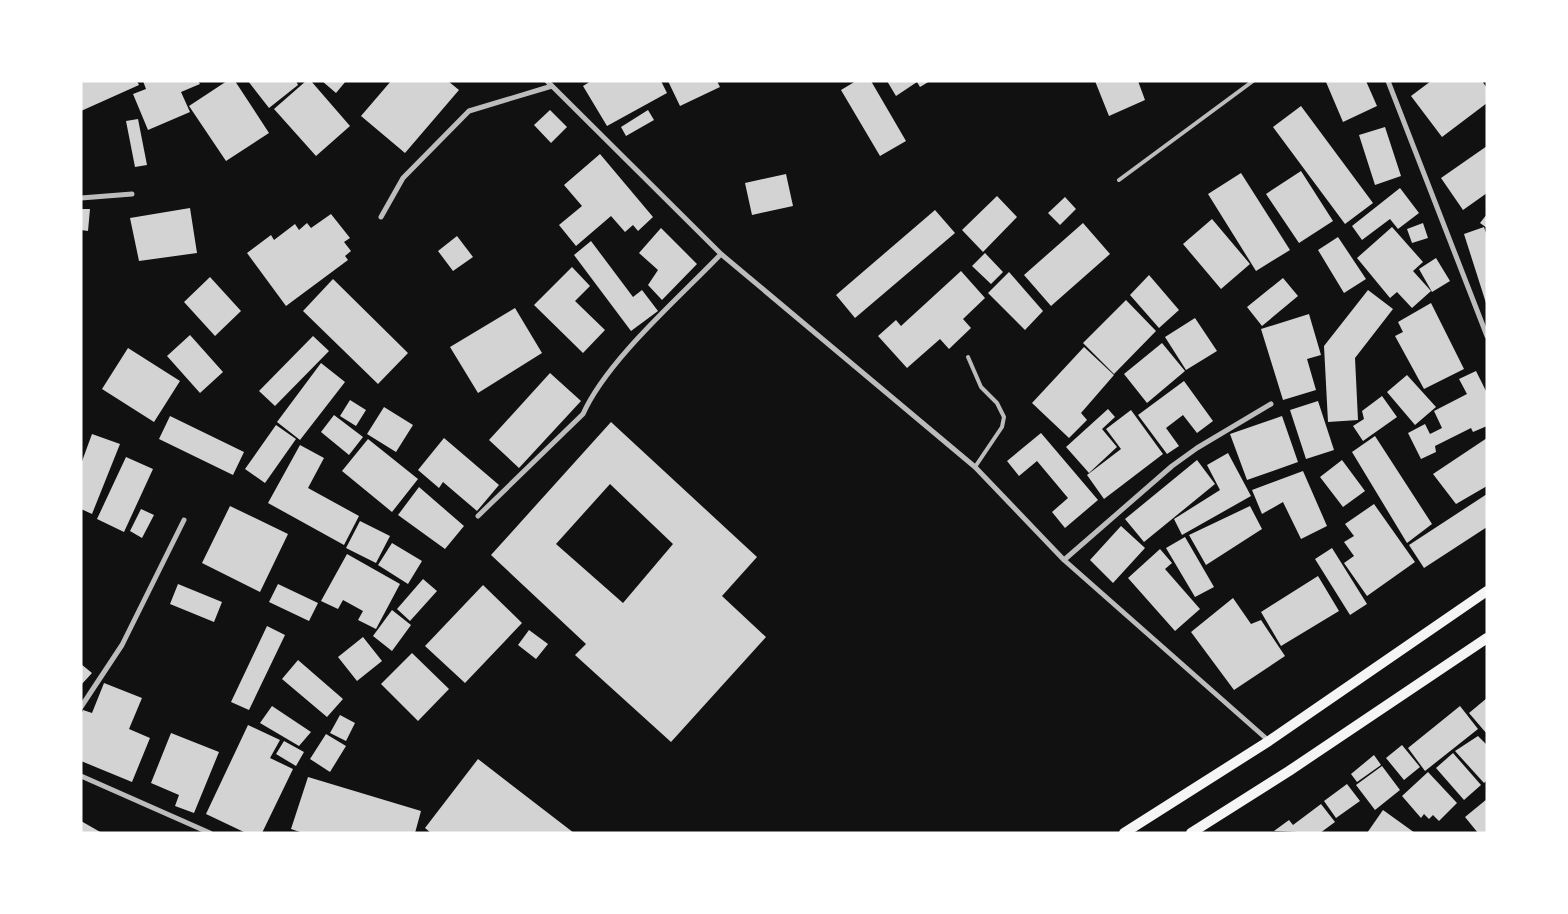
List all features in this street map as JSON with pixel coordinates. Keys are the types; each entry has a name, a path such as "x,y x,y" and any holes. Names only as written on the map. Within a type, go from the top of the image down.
{"main road":[{"path":"1124,833 1269,741 1487,591"},
{"path":"1191,833 1289,771 1487,638"}],"street":[{"path":"547,81 721,254 975,467 1064,560 1269,741"},
{"path":"1388,81 1487,336"},
{"path":"381,217 403,178 469,111 552,86"},
{"path":"81,198 132,194"},
{"path":"478,516 583,414 592,396 631,347 721,254"},
{"path":"1064,560 1172,466 1197,448 1271,404"},
{"path":"81,707 122,645 184,520"},
{"path":"81,776 210,833"}],"lane":[{"path":"1118,180 1253,81"},
{"path":"968,357 981,387 997,403 1004,416 1002,427 975,467"}],"building":[{"path":"81,81 137,81 139,85 81,111"},
{"path":"143,81 198,81 200,84 181,92 190,112 148,130 133,94 146,89"},
{"path":"227,81 235,81 269,133 226,161 189,106"},
{"path":"248,81 296,81 298,85 269,108"},
{"path":"306,81 311,81 350,126 316,156 274,109"},
{"path":"322,81 346,81 336,93"},
{"path":"391,81 448,81 459,90 405,153 361,116"},
{"path":"591,81 661,81 667,93 607,126 583,86"},
{"path":"668,81 717,81 720,87 680,106"},
{"path":"856,81 871,81 906,141 880,156 841,90"},
{"path":"887,81 930,81 920,87 917,82 896,96"},
{"path":"1095,81 1138,81 1145,100 1109,116"},
{"path":"1366,81 1377,106 1343,122 1326,82"},
{"path":"1431,81 1482,81 1487,88 1487,103 1442,137 1411,96"},
{"path":"1301,106 1373,203 1345,224 1273,127"},
{"path":"550,110 567,127 551,143 534,125"},
{"path":"648,110 654,120 626,136 621,127"},
{"path":"138,119 147,165 135,167 126,121"},
{"path":"1385,127 1401,176 1375,185 1359,135"},
{"path":"1487,146 1487,193 1463,210 1441,178"},
{"path":"600,154 653,217 638,231 633,225 625,232 611,216 576,246 559,225 582,206 564,185"},
{"path":"1301,171 1333,221 1299,243 1266,194"},
{"path":"1241,173 1290,250 1256,271 1208,194"},
{"path":"786,174 793,206 752,215 745,183"},
{"path":"1400,188 1419,213 1398,229 1390,219 1362,240 1352,226"},
{"path":"997,196 1017,217 983,252 962,230"},
{"path":"1065,197 1076,209 1060,225 1048,213"},
{"path":"190,208 197,253 139,261 130,218"},
{"path":"81,209 90,209 88,231 81,230"},
{"path":"935,210 955,233 855,318 836,295"},
{"path":"331,214 350,238 344,242 351,251 345,256 348,260 286,306 247,253 271,235 274,240 295,224 299,230 307,223 311,228"},
{"path":"1487,214 1487,228 1480,223"},
{"path":"1212,219 1250,264 1221,289 1183,244"},
{"path":"1083,223 1110,254 1051,306 1024,275"},
{"path":"1423,223 1428,238 1412,243 1407,229"},
{"path":"1392,227 1423,262 1413,271 1431,291 1412,308 1397,292 1390,298 1357,258"},
{"path":"1484,227 1487,236 1486,303 1464,234"},
{"path":"661,228 697,264 662,300 648,285 658,270 639,253"},
{"path":"457,236 473,257 453,271 438,251"},
{"path":"1338,237 1366,279 1344,293 1318,250"},
{"path":"591,241 633,297 642,290 658,311 631,331 574,255"},
{"path":"985,253 1003,272 991,284 972,266"},
{"path":"1436,258 1450,281 1432,292 1419,269"},
{"path":"572,267 590,286 575,301 605,330 583,353 534,305"},
{"path":"961,271 985,298 963,319 971,328 949,349 940,339 907,368 878,336 896,320 901,326"},
{"path":"1009,272 1043,311 1025,330 988,293"},
{"path":"1149,275 1179,310 1159,328 1130,295"},
{"path":"210,277 241,311 215,336 184,302"},
{"path":"1283,278 1298,296 1262,326 1247,307"},
{"path":"333,279 408,353 378,384 303,311"},
{"path":"1368,290 1393,309 1355,358 1358,420 1328,422 1324,346"},
{"path":"1126,300 1156,331 1114,374 1083,343"},
{"path":"1431,303 1464,369 1424,389 1395,336 1403,332 1398,322"},
{"path":"515,308 542,353 478,393 450,347"},
{"path":"1309,314 1321,355 1307,359 1316,390 1283,400 1261,329"},
{"path":"1195,318 1217,351 1186,370 1165,337"},
{"path":"190,335 223,372 200,393 167,356"},
{"path":"313,336 329,351 275,406 259,391"},
{"path":"1162,343 1185,371 1147,403 1124,374"},
{"path":"1084,347 1114,375 1081,413 1087,420 1069,438 1032,403"},
{"path":"128,348 180,381 154,422 102,389"},
{"path":"321,363 345,382 300,440 277,422"},
{"path":"1476,371 1487,393 1487,426 1473,432 1471,428 1435,446 1436,452 1421,459 1408,433 1425,424 1430,434 1442,428 1434,411 1467,394 1459,379"},
{"path":"550,373 581,401 519,468 489,440"},
{"path":"1407,375 1436,407 1415,425 1387,392"},
{"path":"1184,381 1213,421 1197,433 1183,415 1166,428 1179,446 1167,454 1138,415"},
{"path":"1382,396 1397,417 1363,441 1353,426 1364,419 1362,411"},
{"path":"350,400 366,410 356,426 340,416"},
{"path":"1318,401 1334,450 1306,459 1290,410"},
{"path":"384,407 413,425 396,452 367,434"},
{"path":"1108,409 1115,417 1102,429 1117,447 1089,473 1066,447"},
{"path":"1131,410 1163,454 1104,499 1087,475 1121,449 1106,429"},
{"path":"334,415 363,437 349,455 321,432"},
{"path":"170,416 244,452 233,475 159,439"},
{"path":"1282,416 1298,462 1247,480 1230,434"},
{"path":"611,422 757,557 722,596 766,637 671,742 575,655 586,644 491,555","holes":["610,484 673,544 623,603 556,544"]},
{"path":"276,425 296,439 265,483 245,469"},
{"path":"1041,433 1098,500 1065,528 1052,512 1068,498 1037,461 1019,476 1007,461"},
{"path":"92,434 120,444 92,514 81,509 81,464"},
{"path":"1375,436 1432,524 1407,543 1352,452"},
{"path":"444,438 499,485 477,511 443,482 439,488 418,470"},
{"path":"1487,438 1487,486 1456,504 1433,474"},
{"path":"368,439 418,479 392,512 342,471"},
{"path":"300,445 324,458 308,488 359,516 344,545 268,503"},
{"path":"1228,453 1251,496 1182,535 1174,519 1220,490 1207,465"},
{"path":"126,457 153,469 124,532 97,519"},
{"path":"1197,460 1215,484 1144,542 1125,519"},
{"path":"1342,460 1365,491 1343,507 1320,477"},
{"path":"1303,471 1327,526 1301,539 1283,502 1262,514 1252,490"},
{"path":"419,487 464,526 445,549 398,515"},
{"path":"1487,494 1487,527 1424,568 1409,545"},
{"path":"1374,504 1415,562 1367,596 1344,563 1354,556 1344,542 1354,536 1345,524"},
{"path":"230,506 288,534 260,592 202,563"},
{"path":"1250,506 1262,529 1206,565 1189,535"},
{"path":"141,509 154,515 142,538 130,531"},
{"path":"360,521 390,536 376,563 346,548"},
{"path":"1121,526 1145,548 1113,583 1090,560"},
{"path":"1185,537 1214,587 1195,597 1166,548"},
{"path":"392,543 422,561 408,584 378,565"},
{"path":"1332,548 1367,604 1350,615 1315,559"},
{"path":"1160,549 1172,563 1165,569 1200,609 1175,631 1128,578"},
{"path":"347,554 400,584 376,629 358,620 363,611 343,600 338,609 321,601"},
{"path":"1318,576 1339,611 1281,646 1261,612"},
{"path":"423,579 437,591 410,621 397,609"},
{"path":"178,584 222,602 214,622 170,604"},
{"path":"278,584 318,603 309,621 269,602"},
{"path":"483,585 522,623 465,683 425,646"},
{"path":"1233,598 1251,624 1261,620 1285,656 1234,690 1191,632"},
{"path":"392,610 411,625 392,651 373,636"},
{"path":"267,626 285,635 249,710 231,702"},
{"path":"529,630 548,644 536,659 518,645"},
{"path":"363,637 382,661 357,681 338,657"},
{"path":"412,653 449,689 418,721 381,684"},
{"path":"298,660 343,699 327,717 282,679"},
{"path":"81,664 92,673 81,685"},
{"path":"104,683 142,698 129,729 150,738 132,782 81,761 81,715 83,710 92,713"},
{"path":"1487,698 1487,734 1469,713"},
{"path":"272,706 311,732 299,746 260,723"},
{"path":"1460,706 1478,729 1425,771 1408,748"},
{"path":"340,715 355,723 346,741 330,733"},
{"path":"248,725 280,740 270,758 293,769 262,833 246,833 206,814"},
{"path":"171,733 219,752 194,813 175,806 179,795 151,783"},
{"path":"326,734 346,746 330,772 310,759"},
{"path":"1478,736 1487,745 1487,780 1484,783 1455,751"},
{"path":"284,741 304,752 296,766 276,754"},
{"path":"1402,745 1420,767 1404,780 1386,758"},
{"path":"1453,753 1481,785 1464,800 1436,768"},
{"path":"1374,755 1381,765 1357,782 1351,774"},
{"path":"478,759 574,833 431,833 425,828"},
{"path":"1382,766 1400,790 1375,810 1356,785"},
{"path":"1428,772 1457,803 1439,821 1433,815 1429,819 1424,814 1421,818 1402,796"},
{"path":"308,777 421,811 415,833 303,833 291,829"},
{"path":"1347,784 1360,801 1336,818 1324,801"},
{"path":"1487,799 1487,833 1478,833 1465,817"},
{"path":"1321,804 1335,822 1320,833 1274,831 1289,820 1293,825"},
{"path":"1383,810 1415,833 1367,833"},
{"path":"81,821 102,833 81,833"}]}
